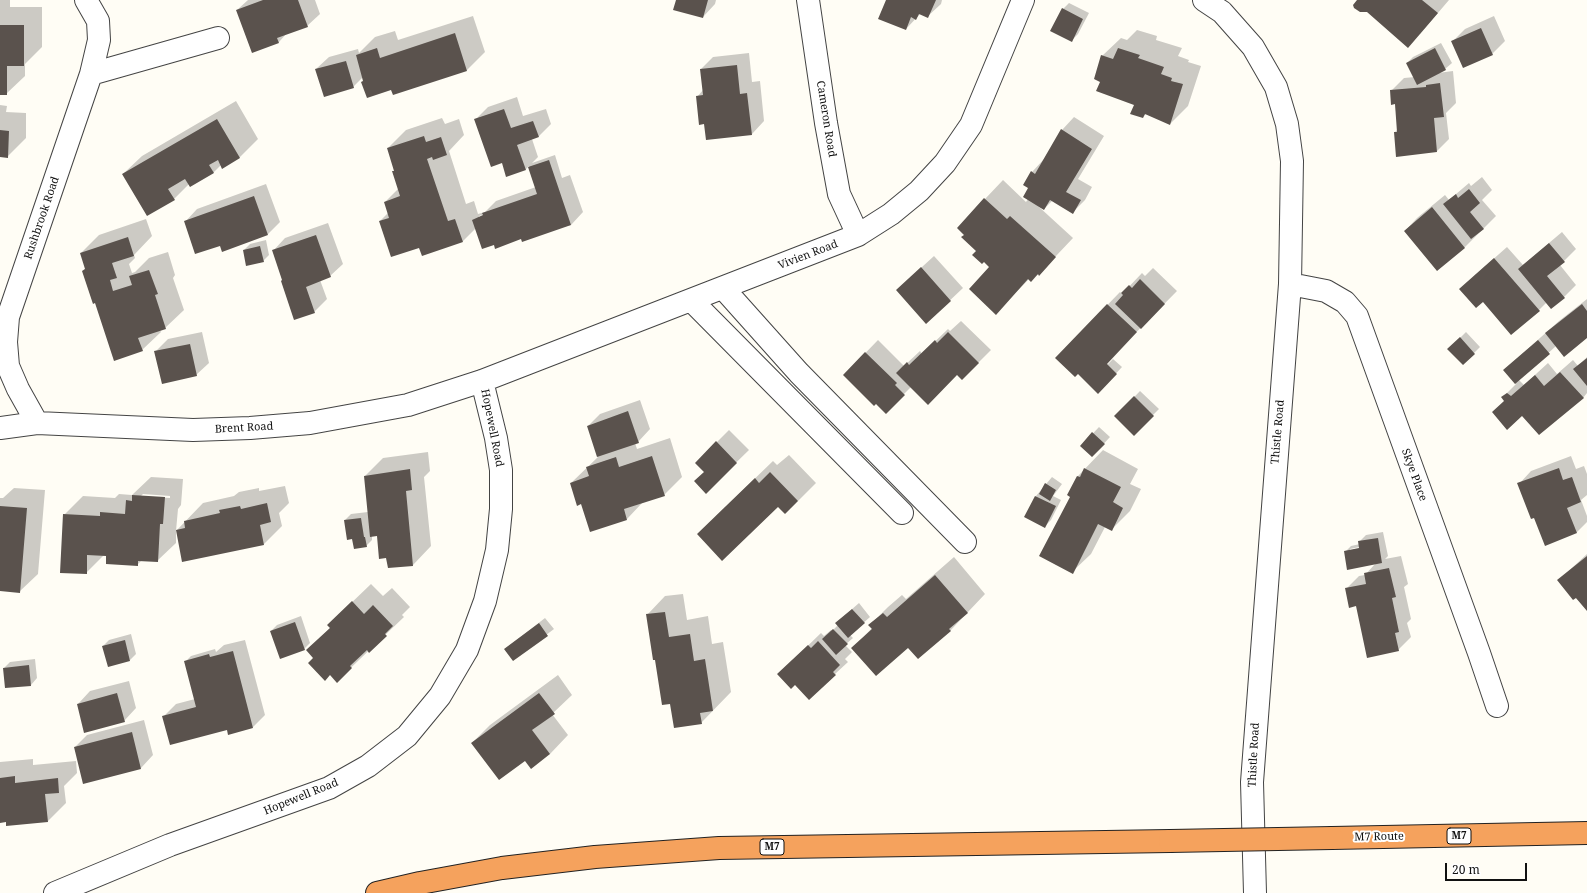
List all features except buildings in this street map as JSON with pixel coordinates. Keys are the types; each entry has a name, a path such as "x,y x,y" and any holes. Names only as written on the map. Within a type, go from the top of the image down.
{"highway":[{"name":"M7 Route","path":"377,893 420,883 502,868 595,857 719,848 1587,833"}],"street":[{"name":"Cameron Road","path":"808,0 826,123 839,194 858,235"},
{"name":"Vivien Road","path":"482,381 858,235 891,214 919,191 945,163 971,125 1023,0"},
{"name":"Thistle Road","path":"1204,0 1222,12 1253,47 1276,87 1287,124 1292,161 1290,284 1252,782 1255,893"},
{"name":"Rushbrook Road","path":"37,423 18,389 8,366 6,342 8,317 92,74 99,40 98,21 92,3"},
{"path":"92,74 218,38"},
{"name":"Skye Place","path":"1290,284 1326,291 1345,302 1356,316 1497,706"},
{"path":"723,288 799,373 965,542"},
{"path":"691,300 902,513"},
{"name":"Brent Road","path":"0,428 37,423 193,430 302,424 408,405 482,381"},
{"name":"Hopewell Road","path":"55,893 170,845 329,788 368,766 407,736 440,696 467,650 485,601 497,550 501,509 501,470 496,438 482,381"}]}
